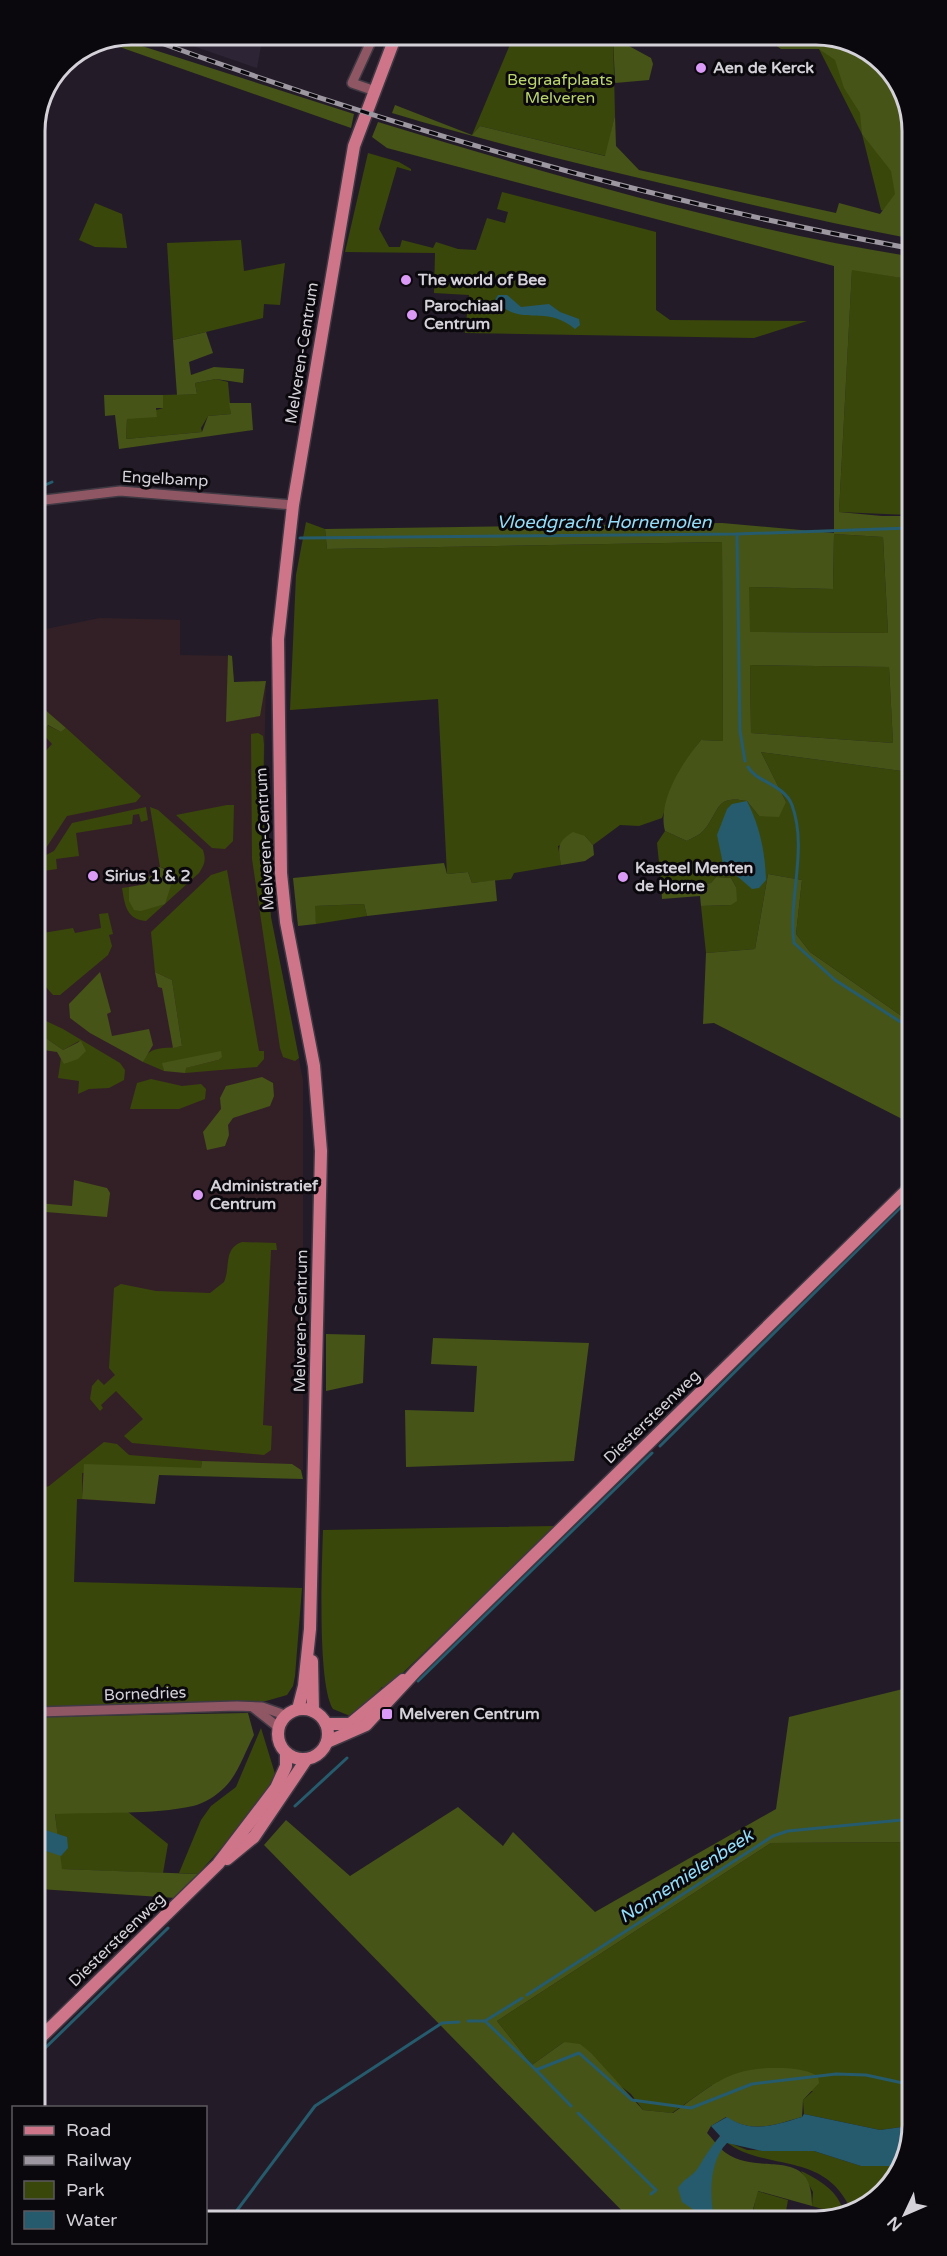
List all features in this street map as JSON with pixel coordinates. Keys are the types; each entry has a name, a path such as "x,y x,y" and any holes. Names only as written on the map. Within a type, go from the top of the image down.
{"main road":[{"name":"Melveren-Centrum","path":"298,1709 304,1686 310,1629 321,1151 314,1066 282,889 277,712 278,639 293,505 354,146 392,45"},
{"name":"Diestersteenweg","path":"327,1742 366,1725 416,1671 902,1195"},
{"name":"Melveren-Centrum","path":"310,1629 314,1687 313,1711"},
{"name":"Diestersteenweg","path":"326,1724 350,1724 385,1693 416,1671"},
{"path":"298,1709 313,1711 326,1724 327,1742 321,1752 306,1760 286,1753 279,1744 278,1727 285,1715 298,1709"},
{"name":"Diestersteenweg","path":"45,2033 218,1864 276,1788 286,1766 286,1753"},
{"name":"Diestersteenweg","path":"218,1864 244,1848 254,1837 306,1760"}],"street":[{"path":"369,45 352,83 375,91"},
{"name":"Engelbamp","path":"45,500 120,490 293,505"},
{"path":"252,1707 278,1727"},
{"name":"Bornedries","path":"45,1712 262,1707 285,1715"}],"shaded area":[{"path":"190,45 261,45 257,68"},
{"path":"100,618 180,620 180,655 232,656 234,682 266,681 263,813 271,917 303,1080 303,1470 159,1468 155,1504 45,1497 45,629"}],"green space":[{"path":"139,45 354,114 351,128 118,46"},
{"name":"Begraafplaats Melveren","path":"510,45 613,45 615,115 606,156 480,126 472,135"},
{"path":"613,45 629,45 651,58 653,64 649,80 615,83"},
{"path":"775,45 822,45 844,50 859,56 881,74 888,83 897,103 901,120 902,237 612,172 502,144 392,113 395,105 472,135 480,126 605,156 615,115 616,146 639,170 836,213 839,203 880,214 895,194 891,171 862,134 860,113 844,88 835,60 819,49 781,49"},
{"path":"782,45 822,45 859,56 881,74 893,93 902,131 902,215 881,210 862,134 819,49"},
{"path":"378,122 575,180 707,215 902,255 902,278 852,270 839,512 902,516 902,771 761,752 786,802 779,817 759,816 747,801 737,799 724,802 702,832 687,841 665,831 663,819 668,795 686,760 701,740 723,741 722,542 327,549 325,529 722,523 834,533 834,266 387,148 372,137","holes":["834,534 883,537 888,633 750,632 749,587 833,589","750,665 889,667 893,743 751,733"]},
{"path":"368,153 399,162 411,169 411,171 397,167 379,229 389,247 400,247 402,240 433,248 436,242 458,249 476,250 487,218 505,223 508,212 497,209 502,192 656,232 656,310 670,320 807,321 754,338 465,333 469,295 434,293 435,253 345,252"},
{"path":"95,203 122,214 127,248 95,247 79,240"},
{"path":"241,240 244,271 285,263 280,305 264,304 263,318 173,340 167,243"},
{"path":"852,269 902,278 902,515 839,512"},
{"path":"206,332 213,353 189,362 191,375 214,367 244,369 243,383 216,379 195,383 197,394 177,395 173,340"},
{"path":"216,379 228,382 231,414 208,416 201,428 202,432 126,439 127,419 163,408 163,395 197,394 195,383"},
{"path":"104,395 163,395 163,408 156,408 157,417 127,419 126,439 202,432 208,416 231,414 229,403 251,403 253,430 119,449 115,415 105,416"},
{"path":"306,522 325,529 327,549 722,542 723,741 701,740 678,777 662,818 639,826 620,825 593,845 585,836 558,846 561,865 514,873 511,879 472,883 468,872 447,874 438,699 290,710 296,575"},
{"path":"834,534 883,537 888,633 749,632 749,587 833,589"},
{"path":"228,655 232,656 234,682 266,681 260,716 226,722"},
{"path":"750,665 889,667 893,743 751,733"},
{"path":"45,710 66,728 61,732 48,725 45,728"},
{"path":"47,725 61,732 66,728 141,796 136,802 67,816 45,848 45,752 52,744 45,736"},
{"path":"258,733 263,736 264,745 263,813 271,917 299,1058 295,1061 283,1057 280,1048 252,859 251,734"},
{"path":"761,752 902,771 902,1016 810,952 796,934 802,880 768,874 755,949 706,953 701,906 731,905 736,887 731,878 716,877 711,883 681,887 661,882 657,843 665,831 687,841 702,832 720,806 729,800 747,801 759,816 786,802"},
{"path":"234,805 233,841 225,849 212,848 176,815"},
{"path":"146,807 148,820 141,822 139,814 133,815 132,824 76,833 79,856 56,859 57,869 45,871 45,856 54,851 72,823"},
{"path":"150,807 158,810 203,850 205,859 199,873 146,921 139,920 130,914 122,888 129,887 129,901 168,892 173,879 167,869 160,867"},
{"path":"573,832 585,836 593,845 594,855 585,861 561,865 559,854 561,842"},
{"path":"444,863 447,874 468,872 472,883 495,880 497,901 367,916 364,904 315,906 316,924 298,926 293,878"},
{"path":"160,867 171,872 173,879 165,904 141,911 134,910 129,901 129,887 146,884 147,877 156,875 155,868"},
{"path":"227,870 259,1051 264,1051 264,1059 257,1067 185,1073 185,1068 218,1060 163,1063 164,1071 143,1062 146,1056 154,1050 182,1046 172,980 155,972 151,932 211,875"},
{"path":"768,874 802,880 796,934 810,952 902,1016 902,1119 714,1023 703,1024 706,953 755,949"},
{"path":"716,877 731,878 736,887 737,901 731,905 701,906 700,896 662,899 661,882 681,887 711,883"},
{"path":"364,904 367,916 316,924 314,906"},
{"path":"108,913 113,934 109,935 112,946 108,955 60,995 53,995 45,986 45,933 73,928 75,933 101,928 99,914"},
{"path":"100,972 111,1012 107,1014 112,1036 149,1029 153,1045 143,1062 90,1033 70,1018 69,1004"},
{"path":"155,972 172,980 182,1046 173,1048 162,988 158,987"},
{"path":"45,1021 63,1029 120,1063 125,1070 124,1080 109,1088 89,1089 78,1094 79,1081 58,1078 61,1058 65,1064 79,1041 63,1050 45,1038"},
{"path":"45,1038 63,1050 81,1041 86,1051 78,1059 64,1064 57,1052 45,1050"},
{"path":"221,1051 222,1057 218,1060 186,1068 185,1073 164,1071 162,1063"},
{"path":"262,1077 273,1083 274,1096 270,1106 233,1118 228,1125 229,1135 225,1146 207,1150 203,1132 221,1109 220,1098 226,1086"},
{"path":"151,1079 182,1086 201,1084 206,1089 205,1099 179,1109 130,1109 137,1083"},
{"path":"74,1180 107,1188 110,1193 107,1217 46,1212 45,1215 45,1204 72,1206"},
{"path":"242,1242 276,1243 277,1250 271,1250 263,1425 272,1426 271,1450 264,1455 132,1443 124,1436 143,1419 116,1391 101,1405 103,1408 100,1411 90,1399 92,1386 98,1379 104,1385 115,1375 109,1368 114,1288 121,1284 156,1291 210,1293 224,1282 232,1249"},
{"path":"326,1334 365,1335 363,1383 326,1391"},
{"path":"433,1338 589,1343 574,1461 406,1467 405,1410 474,1412 477,1366 431,1364"},
{"path":"104,1442 117,1444 129,1455 202,1461 201,1468 82,1473 82,1499 77,1499 74,1582 302,1588 295,1676 293,1686 287,1695 266,1701 45,1708 45,1487"},
{"path":"202,1461 292,1464 301,1470 303,1479 159,1475 155,1504 82,1499 84,1464 201,1468"},
{"path":"556,1526 386,1689 382,1687 359,1711 350,1716 333,1709 328,1696 323,1651 323,1530"},
{"path":"902,1689 902,1842 771,1843 497,2021 532,2065 564,2042 580,2044 643,2110 673,2113 720,2080 745,2071 788,2068 803,2070 818,2076 819,2083 803,2100 802,2117 755,2127 726,2117 711,2126 707,2133 723,2151 739,2160 794,2168 804,2175 810,2187 812,2206 758,2191 753,2211 622,2211 264,1845 286,1820 350,1876 458,1807 503,1846 513,1832 595,1912 776,1809 789,1717"},
{"path":"248,1713 254,1735 241,1763 225,1787 206,1801 193,1806 161,1811 55,1814 62,1869 198,1874 176,1898 45,1889 45,1717"},
{"path":"261,1728 276,1777 258,1807 198,1874 179,1873 201,1820 211,1806 236,1787"},
{"path":"128,1812 168,1844 163,1873 61,1869 55,1813"},
{"path":"902,1842 902,2127 880,2130 804,2114 803,2100 813,2091 712,2085 672,2113 643,2110 631,2094 564,2042 532,2065 497,2021 771,1843"},
{"path":"725,2141 747,2150 814,2151 861,2166 891,2166 879,2184 875,2184 875,2188 864,2197 847,2205 841,2193 827,2179 794,2165 741,2151"},
{"path":"801,2171 833,2192 841,2207 826,2210 812,2206 813,2192"},
{"path":"757,2191 788,2200 786,2211 753,2211"}],"water":[{"path":"498,295 507,295 521,307 549,304 560,312 579,319 580,325 575,329 564,321 553,318 514,313 495,300"},
{"path":"747,801 763,850 766,880 759,888 752,889 723,864 717,835 727,809 732,804"},
{"path":"45,1830 67,1837 68,1848 61,1856 46,1851"},
{"path":"804,2114 880,2130 902,2127 893,2163 891,2166 861,2166 814,2151 762,2151 727,2143 717,2158 712,2177 713,2211 694,2211 682,2202 678,2188 696,2171 720,2136 711,2126 727,2117 755,2127 802,2117"}],"waterway":[{"path":"45,485 52,482"},
{"name":"Vloedgracht Hornemolen","path":"300,538 737,534 902,528"},
{"path":"737,534 740,731 745,761"},
{"path":"748,767 757,776 783,792 792,805 798,839 793,909 794,943 835,980 902,1023"},
{"path":"660,1446 902,1206"},
{"path":"418,1681 652,1453"},
{"path":"295,1806 347,1758"},
{"name":"Nonnemielenbeek","path":"527,1995 773,1836 788,1831 902,1820"},
{"path":"45,2048 168,1928"},
{"name":"Nonnemielenbeek","path":"522,1998 485,2021 536,2070"},
{"path":"468,2021 485,2021"},
{"path":"236,2211 315,2106 442,2023 459,2022"},
{"path":"571,2106 536,2070 579,2053 632,2100 691,2108 752,2084 836,2074 866,2075 902,2083"},
{"path":"578,2113 656,2190 651,2194"}],"railway":[{"path":"167,45 328,100 519,158 712,207 902,247"}],"place":[{"name":"Aen de Kerck","path":"701,68"},
{"name":"The world of Bee","path":"406,280"},
{"name":"Parochiaal Centrum","path":"412,315"},
{"name":"Sirius 1 & 2","path":"93,876"},
{"name":"Kasteel Menten de Horne","path":"623,877"},
{"name":"Administratief Centrum","path":"198,1195"},
{"name":"Melveren Centrum","path":"387,1714"}]}
